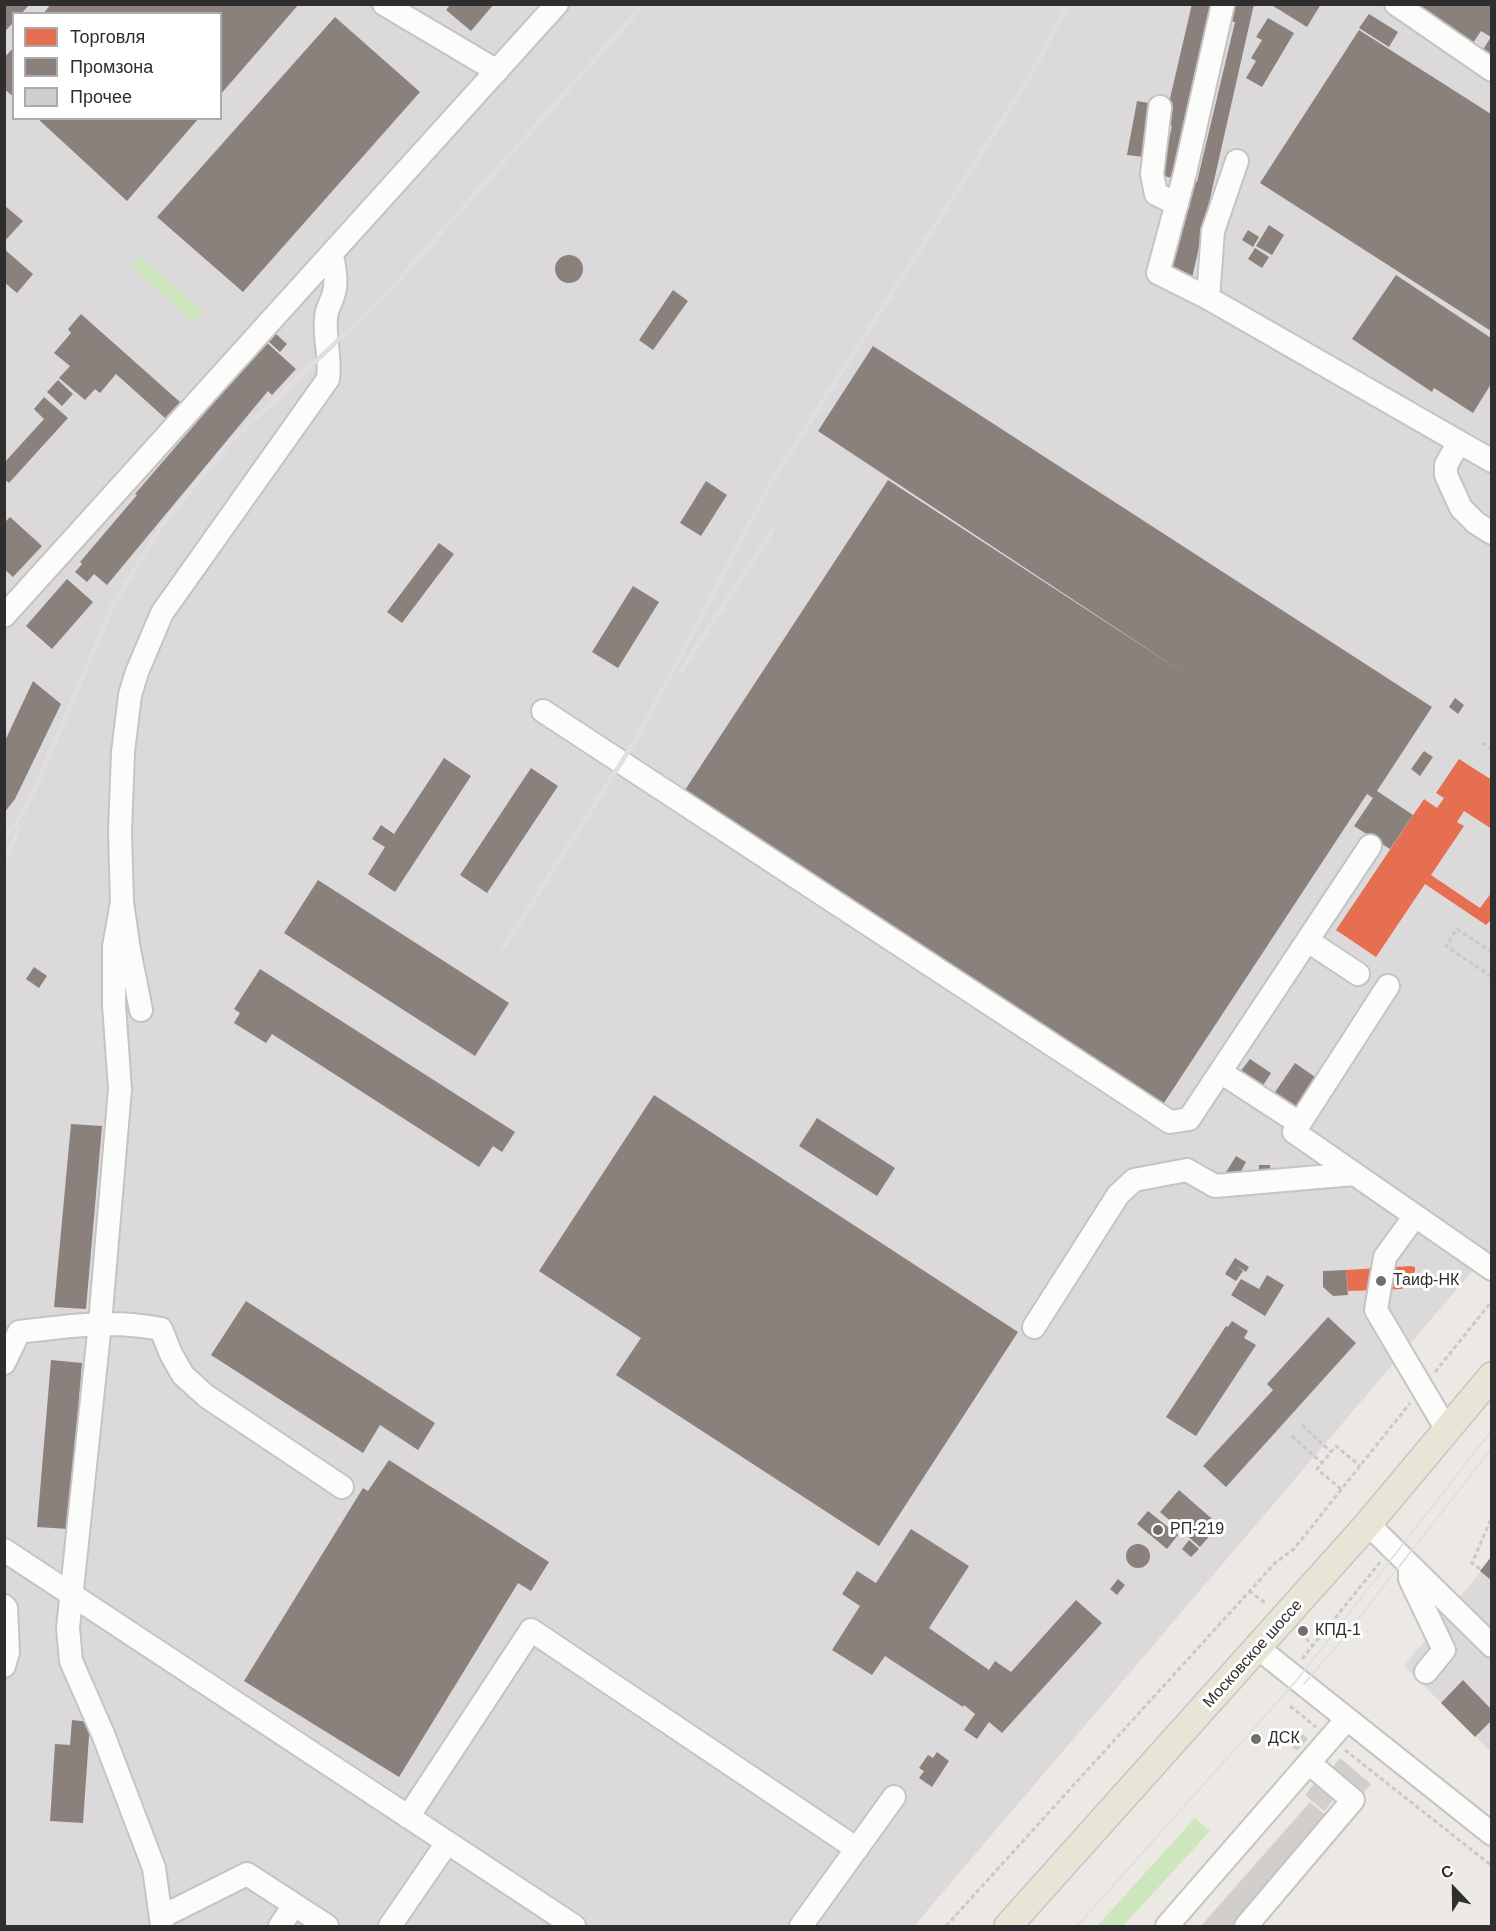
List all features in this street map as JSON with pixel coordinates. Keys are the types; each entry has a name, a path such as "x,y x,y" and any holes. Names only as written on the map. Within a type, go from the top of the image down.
{"main road":[{"name":"Московское шоссе","path":"1008,1926 1368,1524 1491,1376"}],"street":[{"path":"384,4 497,71"},
{"path":"4,616 557,4"},
{"path":"1223,4 1177,204 1158,273 1208,298 1491,461"},
{"path":"1396,4 1491,70"},
{"path":"1160,107 1152,174 1156,194 1177,204"},
{"path":"1208,298 1214,231 1237,161"},
{"path":"141,1010 122,902 120,832 123,752 130,695 137,672 162,613 328,378 330,361 326,337 326,316 334,294 336,278 332,254"},
{"path":"1459,442 1446,465 1446,475 1461,508 1476,523 1491,533"},
{"path":"543,711 1170,1122 1189,1119 1222,1073 1370,846"},
{"path":"122,902 114,959 114,1005 120,1089 100,1323 68,1628 71,1661 103,1734 154,1868 162,1922 247,1874 327,1926"},
{"path":"1308,941 1359,974"},
{"path":"1388,986 1294,1132 1491,1269"},
{"path":"1222,1073 1299,1123"},
{"path":"1034,1327 1118,1195 1134,1180 1187,1170 1215,1186 1354,1174"},
{"path":"1415,1216 1385,1257 1376,1310 1447,1430"},
{"path":"4,1363 19,1332 100,1323 142,1325 161,1329 183,1375 206,1396 342,1487"},
{"path":"1368,1524 1491,1646"},
{"path":"4,1550 574,1926"},
{"path":"1410,1565 1410,1579 1444,1650 1426,1672"},
{"path":"4,1606 6,1608 8,1652 4,1666"},
{"path":"408,1817 531,1630 857,1849"},
{"path":"1258,1648 1491,1834"},
{"path":"1167,1926 1347,1719"},
{"path":"1245,1926 1353,1800 1309,1763"},
{"path":"801,1926 894,1797"},
{"path":"390,1926 447,1843"},
{"path":"280,1926 294,1905"}],"path":[{"path":"1482,743 1491,749"},
{"path":"1491,952 1457,929 1446,946 1491,976"},
{"path":"946,1926 1249,1591 1275,1563 1294,1549 1491,1302"},
{"path":"1302,1425 1331,1452"},
{"path":"1292,1436 1322,1463"},
{"path":"1341,1489 1317,1469 1331,1452 1336,1446 1360,1466"},
{"path":"1480,1569 1472,1563 1491,1517"},
{"path":"1290,1674 1392,1547"},
{"path":"1249,1591 1267,1604"},
{"path":"1301,1633 1312,1645"},
{"path":"1290,1706 1491,1866"}],"shaded area":[{"path":"5,5 1491,5 1491,1249 914,1926 5,1926"},
{"path":"1491,1559 1491,1752 1404,1666"}],"green space":[{"path":"140,256 202,311 194,323 131,266"},
{"path":"1195,1818 1210,1831 1123,1926 1097,1926"}],"building: Торговля":[{"path":"1459,759 1492,780 1492,829 1464,811 1457,822 1464,826 1431,875 1480,908 1492,892 1492,919 1486,925 1425,884 1376,957 1336,930 1424,799 1437,808 1444,798 1436,793"},
{"path":"1415,1267 1415,1271 1402,1289 1348,1291 1346,1270"}],"building: Промзона":[{"path":"51,4 299,4 222,93 222,12 45,12"},
{"path":"451,4 494,4 471,31 446,10"},
{"path":"1192,4 1217,4 1175,179 1161,175 1172,126 1164,124"},
{"path":"1235,4 1254,4 1192,278 1170,273 1193,181 1197,182 1235,22 1231,21"},
{"path":"1270,4 1321,4 1307,27"},
{"path":"4,5 29,5 23,12 12,12 12,24 4,32"},
{"path":"1413,5 1491,5 1491,37 1481,31 1473,43"},
{"path":"1369,14 1398,32 1389,47 1359,28"},
{"path":"335,17 420,92 243,292 157,217"},
{"path":"1268,18 1294,33 1262,87 1246,78 1256,61 1251,58 1262,40 1256,37"},
{"path":"1359,30 1491,114 1491,331 1260,183"},
{"path":"1491,37 1491,64 1486,60 1484,48"},
{"path":"12,49 12,95 4,89 4,58"},
{"path":"1137,101 1155,104 1145,157 1127,155"},
{"path":"39,120 197,120 127,201"},
{"path":"4,205 23,221 4,242"},
{"path":"1269,225 1284,235 1272,255 1256,246"},
{"path":"1248,230 1259,237 1253,247 1242,240"},
{"path":"1255,248 1269,257 1262,268 1248,259"},
{"path":"4,249 33,274 17,293 4,282"},
{"path":"569,255 579,259 583,269 579,279 569,283 559,279 555,269 559,259"},
{"path":"1396,275 1491,338 1491,384 1473,413 1434,388 1432,392 1352,339"},
{"path":"673,290 688,301 653,350 639,340"},
{"path":"81,314 180,402 165,418 116,374 100,393 95,389 85,400 59,378 70,366 54,353 71,333 68,329"},
{"path":"276,334 287,344 280,352 269,342"},
{"path":"266,342 296,369 272,395 268,391 107,585 94,574 87,582 75,572 82,564 80,562 137,495 135,494"},
{"path":"873,346 1432,707 1377,791 1413,815 1390,849 1354,826 1373,798 1367,794 1162,1106 683,793 888,480 1187,675 818,431"},
{"path":"58,380 73,394 62,406 47,392"},
{"path":"44,397 68,418 9,483 4,479 4,463 44,419 34,409"},
{"path":"706,481 727,495 701,536 680,523"},
{"path":"10,517 42,546 13,577 4,569 4,523"},
{"path":"439,543 454,554 402,623 387,612"},
{"path":"67,579 93,602 52,649 26,626"},
{"path":"633,586 659,602 618,668 592,652"},
{"path":"33,681 61,704 15,799 4,813 4,743"},
{"path":"1455,698 1464,705 1458,714 1449,707"},
{"path":"1424,751 1433,757 1420,776 1411,769"},
{"path":"444,758 471,776 395,892 368,874 385,847 372,839 381,825 394,834"},
{"path":"531,768 558,786 487,893 460,875"},
{"path":"318,880 509,1003 475,1056 284,933"},
{"path":"34,967 47,976 39,988 26,979"},
{"path":"260,969 515,1132 502,1152 493,1146 479,1167 272,1034 266,1043 234,1023 240,1013 234,1009"},
{"path":"1250,1059 1271,1073 1262,1087 1240,1072"},
{"path":"1295,1063 1318,1079 1296,1111 1273,1095"},
{"path":"654,1095 1018,1332 879,1546 616,1375 641,1338 539,1271"},
{"path":"817,1118 895,1168 877,1196 799,1146"},
{"path":"71,1124 102,1126 86,1309 54,1307"},
{"path":"1236,1156 1246,1162 1240,1173 1259,1172 1259,1165 1270,1165 1271,1190 1226,1193 1225,1174"},
{"path":"1235,1258 1249,1267 1246,1272 1237,1266 1243,1271 1236,1281 1225,1274"},
{"path":"1346,1270 1348,1295 1333,1296 1323,1287 1323,1271"},
{"path":"1267,1275 1284,1285 1265,1316 1231,1295 1241,1279 1259,1289"},
{"path":"246,1301 435,1423 418,1450 380,1425 363,1453 211,1355"},
{"path":"1328,1317 1356,1343 1226,1487 1203,1466 1273,1390 1267,1384"},
{"path":"1232,1321 1248,1331 1244,1338 1256,1345 1196,1436 1166,1417 1226,1326 1228,1327"},
{"path":"51,1360 82,1363 68,1529 37,1527"},
{"path":"389,1460 549,1562 531,1591 518,1583 399,1777 244,1681 363,1488 368,1491"},
{"path":"1179,1490 1219,1525 1200,1547 1160,1512"},
{"name":"РП-219","path":"1148,1511 1178,1535 1167,1549 1137,1524"},
{"path":"911,1529 969,1566 929,1628 989,1670 995,1661 1011,1672 1076,1600 1102,1623 1002,1733 989,1722 977,1739 964,1730 975,1714 885,1656 872,1675 832,1650 860,1606 842,1594 857,1571 876,1583"},
{"path":"1189,1540 1199,1549 1191,1557 1182,1549"},
{"path":"1138,1544 1147,1547 1150,1556 1147,1565 1138,1568 1129,1565 1126,1556 1129,1547"},
{"path":"1491,1557 1491,1580 1480,1571"},
{"path":"1118,1579 1125,1585 1117,1595 1110,1589"},
{"path":"1463,1680 1491,1709 1491,1721 1475,1737 1441,1703"},
{"path":"72,1720 90,1722 83,1823 50,1821 55,1744 70,1745"},
{"path":"937,1752 949,1761 932,1787 919,1778 924,1771 919,1768 928,1755 933,1758"}],"building: Прочее":[{"path":"1303,1734 1308,1739 1297,1751 1292,1747"},
{"path":"1340,1758 1371,1784 1361,1795 1331,1769"},
{"path":"1314,1784 1333,1800 1324,1811 1305,1795"},
{"path":"1310,1802 1328,1817 1233,1926 1201,1926"}],"tram line":[{"path":"1077,1926 1297,1680 1492,1430"},
{"path":"1304,1684 1336,1647 1492,1448"}],"railway":[{"path":"4,839 19,819 34,791 113,605 163,524 229,443 383,298 644,4"},
{"path":"504,947 640,733 772,481 1028,80 1068,4"},
{"path":"681,671 772,531"},
{"path":"4,862 18,829"}],"place":[{"name":"Таиф-НК","path":"1381,1281"},
{"name":"РП-219","path":"1158,1530"},
{"name":"КПД-1","path":"1303,1631"},
{"name":"ДСК","path":"1256,1739"}]}
